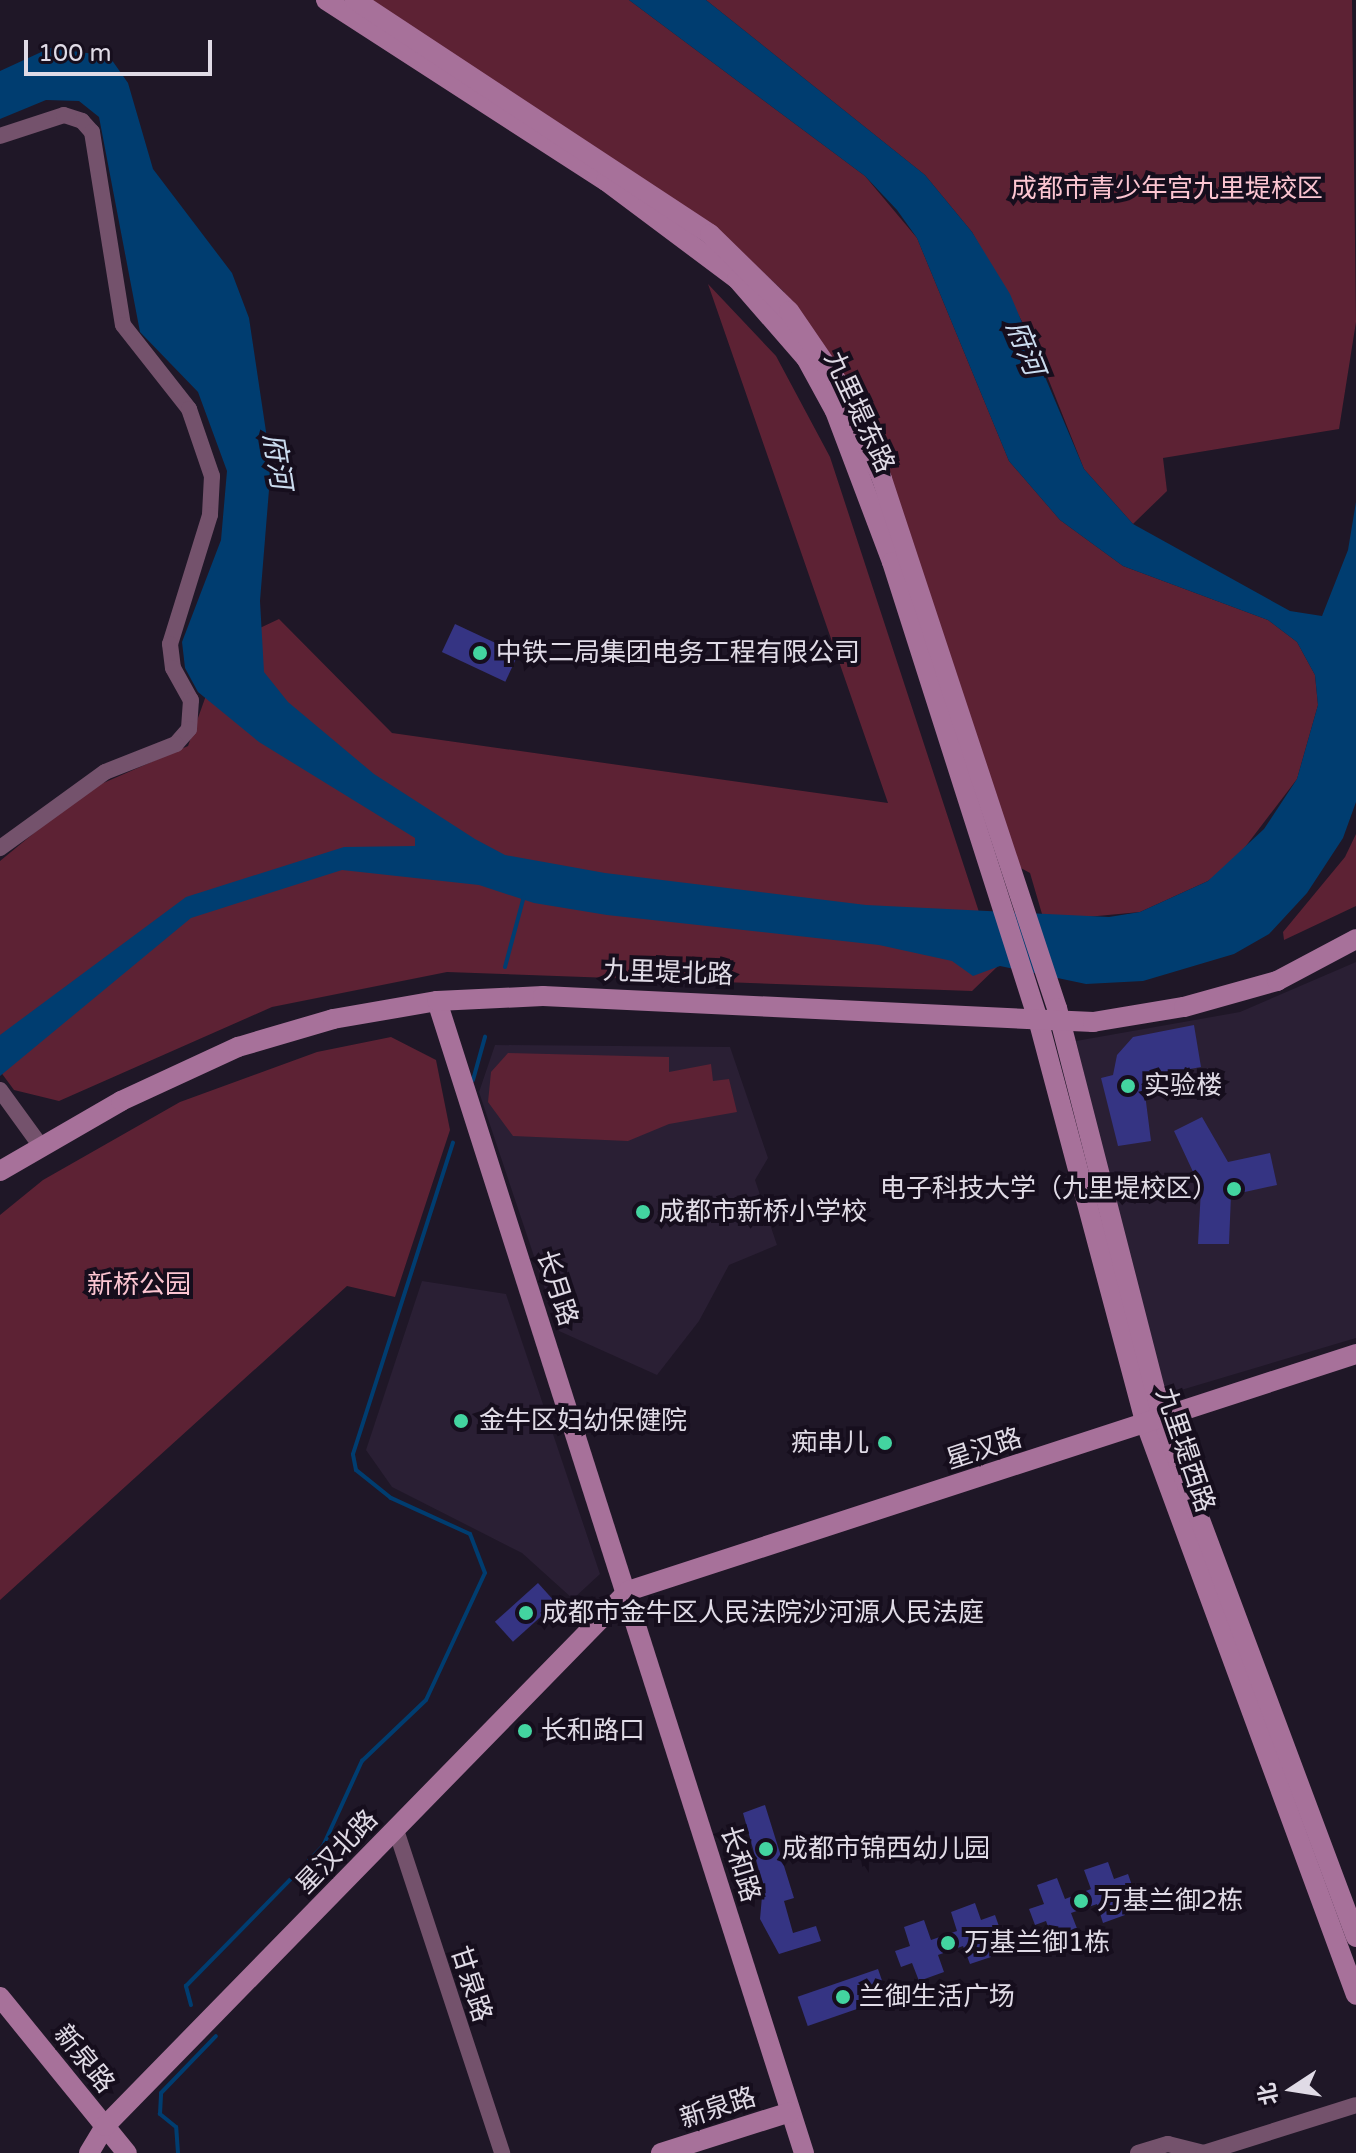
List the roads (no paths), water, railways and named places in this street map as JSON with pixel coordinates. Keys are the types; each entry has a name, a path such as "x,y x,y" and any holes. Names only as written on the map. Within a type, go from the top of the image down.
{"street":[{"name":"九里堤东路","path":"326,0 618,190 737,279 806,358 863,476 1020,970"},
{"path":"355,0 710,234 754,272 816,345 882,479 1062,1023 1154,1421"},
{"path":"0,136 64,115 82,121 92,132 123,325 189,409 212,476 210,515 170,644 173,668 191,700 189,729 176,744 105,772 0,848"},
{"name":"九里堤北路","path":"0,1171 40,1145 238,1047 333,1019 437,1001 543,996 724,1000 1062,1023 1184,1007 1251,988 1356,939"},
{"name":"九里堤西路","path":"1020,970 1039,1023 1154,1421 1351,1933 1356,1995"},
{"name":"长月路","path":"437,1001 628,1591"},
{"path":"0,1090 40,1145"},
{"name":"星汉路","path":"628,1591 1356,1354"},
{"name":"星汉北路","path":"89,2153 105,2126 628,1591"},
{"name":"长和路","path":"628,1591 804,2153"},
{"name":"甘泉路","path":"396,1830 502,2153"},
{"name":"新泉路","path":"0,1997 127,2153"},
{"path":"1138,2153 1168,2144 1204,2153 1356,2105"},
{"name":"新泉路","path":"661,2153 790,2112"}],"water":[{"name":"府河","path":"629,0 706,0 925,175 972,232 1010,294 1084,469 1133,524 1290,611 1322,616 1348,550 1356,502 1356,802 1343,838 1307,893 1269,934 1234,954 1143,981 1086,984 1000,966 973,976 952,961 879,945 607,915 534,903 479,885 342,870 191,918 0,1076 0,1035 186,897 344,847 415,846 415,838 259,742 198,692 185,668 182,642 221,540 227,471 198,392 140,332 99,117 79,101 46,100 0,119 0,71 50,48 109,56 128,83 153,169 232,273 249,318 271,465 260,601 264,672 288,702 374,774 475,839 505,855 605,873 866,905 1109,917 1140,912 1208,881 1264,829 1297,779 1318,705 1315,675 1297,642 1268,620 1123,566 1060,520 1009,461 917,238 897,210 865,176"}],"waterway":[{"path":"505,967 524,896"},
{"path":"473,1080 485,1037"},
{"path":"191,2005 186,1986 323,1846 362,1761 426,1700 485,1573 470,1534 391,1498 356,1470 353,1454 453,1143"},
{"path":"178,2153 176,2127 160,2114 161,2093 216,2036"}],"place":[{"name":"中铁二局集团电务工程有限公司","path":"480,653"},
{"name":"实验楼","path":"1128,1086"},
{"name":"电子科技大学（九里堤校区）","path":"1234,1189"},
{"name":"成都市新桥小学校","path":"643,1212"},
{"name":"金牛区妇幼保健院","path":"461,1421"},
{"name":"痴串儿","path":"885,1443"},
{"name":"成都市金牛区人民法院沙河源人民法庭","path":"526,1613"},
{"name":"长和路口","path":"525,1731"},
{"name":"成都市锦西幼儿园","path":"766,1849"},
{"name":"万基兰御2栋","path":"1081,1901"},
{"name":"万基兰御1栋","path":"948,1943"},
{"name":"兰御生活广场","path":"843,1997"}],"park label":[{"name":"成都市青少年宫九里堤校区","path":"1167,189"},
{"name":"新桥公园","path":"139,1285"}]}
